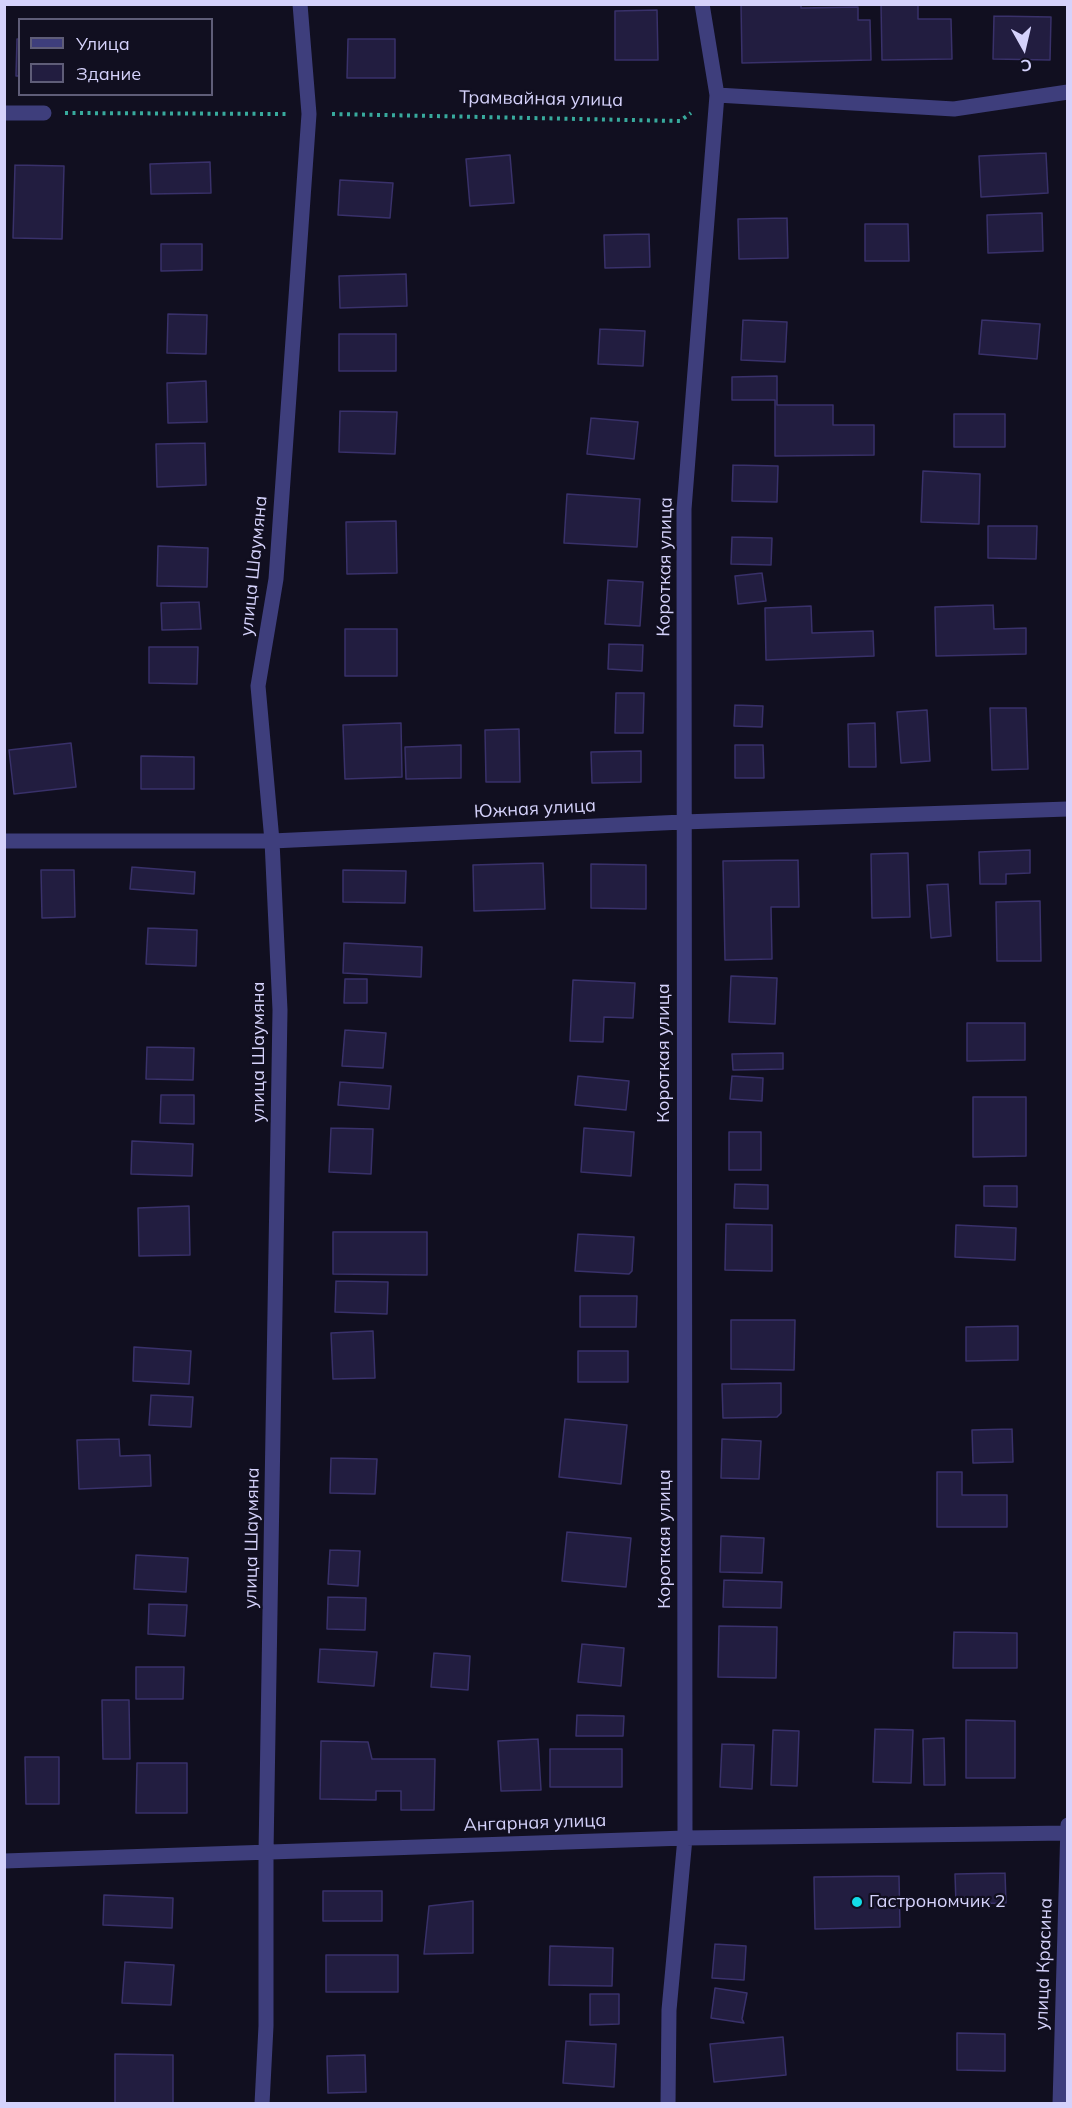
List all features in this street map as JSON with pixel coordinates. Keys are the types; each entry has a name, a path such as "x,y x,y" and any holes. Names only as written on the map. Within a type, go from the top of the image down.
{"street":[{"name":"улица Шаумяна","path":"262,2103 266,2026 266,1852 280,1011 273,841 258,686 276,579 309,114 300,4"},
{"name":"Короткая улица","path":"668,2103 669,2010 685,1838 684,509 717,95 702,4"},
{"path":"717,95 954,109 1068,92"},
{"path":"4,113 44,113"},
{"name":"Южная улица","path":"4,841 273,841 683,822 1068,809"},
{"name":"улица Красина","path":"1060,2103 1068,1825"},
{"name":"Ангарная улица","path":"4,1861 685,1838 1067,1833"}],"path":[{"name":"Трамвайная улица","path":"44,113 309,114 681,121 717,95"}],"building":[{"path":"741,4 801,4 801,8 858,7 858,20 870,20 871,60 742,63"},
{"path":"881,4 918,4 918,19 951,19 952,59 882,60"},
{"path":"657,10 658,60 615,60 615,11"},
{"path":"994,16 1051,17 1050,60 993,59"},
{"path":"17,39 18,39 18,76 16,76"},
{"path":"348,39 395,39 395,78 347,78"},
{"path":"1046,153 1048,193 981,197 979,156"},
{"path":"510,155 514,203 470,206 466,159"},
{"path":"210,162 211,193 151,194 150,164"},
{"path":"15,165 64,166 62,239 13,238"},
{"path":"340,180 393,183 390,218 338,215"},
{"path":"1042,213 1043,251 988,253 987,215"},
{"path":"787,218 788,258 739,259 738,219"},
{"path":"865,224 908,224 909,261 865,261"},
{"path":"649,234 650,267 605,268 604,235"},
{"path":"161,244 202,244 202,270 161,271"},
{"path":"406,274 407,306 340,308 339,276"},
{"path":"168,314 207,315 206,354 167,353"},
{"path":"743,320 787,322 785,362 741,360"},
{"path":"982,320 1040,324 1037,359 979,354"},
{"path":"600,329 645,331 643,366 598,364"},
{"path":"339,334 396,334 396,371 339,371"},
{"path":"777,376 777,405 833,405 833,425 874,425 874,455 775,456 775,400 732,400 732,377"},
{"path":"206,381 207,422 168,423 167,383"},
{"path":"340,411 397,412 395,454 339,452"},
{"path":"954,414 1005,414 1005,447 954,447"},
{"path":"591,418 638,422 634,459 587,454"},
{"path":"205,443 206,485 157,487 156,444"},
{"path":"733,465 778,466 777,502 732,501"},
{"path":"923,471 980,474 979,524 921,522"},
{"path":"567,494 640,499 637,547 564,543"},
{"path":"396,521 397,573 347,574 346,522"},
{"path":"988,526 1037,526 1036,559 988,558"},
{"path":"732,537 772,538 771,565 731,564"},
{"path":"158,546 208,548 207,587 157,586"},
{"path":"762,573 766,601 738,604 735,576"},
{"path":"608,580 643,582 640,626 605,624"},
{"path":"199,602 201,629 162,630 161,603"},
{"path":"993,605 994,629 1026,628 1026,654 936,656 935,607"},
{"path":"811,606 812,633 873,631 874,656 766,660 765,608"},
{"path":"345,629 397,629 397,676 345,676"},
{"path":"609,644 643,645 642,671 608,669"},
{"path":"149,647 198,647 197,684 149,683"},
{"path":"616,693 644,693 643,733 615,733"},
{"path":"735,705 763,706 762,727 734,726"},
{"path":"990,708 1026,708 1028,769 992,770"},
{"path":"927,710 930,761 901,763 897,712"},
{"path":"401,723 402,777 345,779 343,725"},
{"path":"875,723 876,767 849,767 848,724"},
{"path":"519,729 520,782 486,782 485,730"},
{"path":"71,743 76,787 14,794 9,750"},
{"path":"461,745 461,778 406,779 405,747"},
{"path":"735,745 763,745 764,778 735,778"},
{"path":"641,751 641,782 592,783 591,752"},
{"path":"141,756 194,757 194,789 141,789"},
{"path":"1030,850 1030,873 1006,874 1006,884 980,884 979,852"},
{"path":"908,853 910,917 872,918 871,854"},
{"path":"798,860 799,907 771,907 772,959 725,960 723,861"},
{"path":"543,863 545,909 474,911 473,865"},
{"path":"591,864 646,865 646,909 591,908"},
{"path":"132,867 195,872 194,894 130,889"},
{"path":"41,870 74,870 75,917 42,918"},
{"path":"343,870 406,871 405,903 343,902"},
{"path":"948,884 951,936 931,938 927,885"},
{"path":"1040,901 1041,961 997,961 996,902"},
{"path":"148,928 197,930 196,966 146,964"},
{"path":"344,943 422,947 421,977 343,973"},
{"path":"731,976 777,978 775,1024 729,1022"},
{"path":"345,979 367,979 367,1003 344,1003"},
{"path":"573,980 635,983 633,1018 604,1017 603,1042 570,1041"},
{"path":"967,1023 1025,1023 1025,1060 967,1061"},
{"path":"345,1030 386,1033 383,1068 342,1066"},
{"path":"147,1047 194,1048 193,1080 146,1079"},
{"path":"783,1053 783,1069 733,1070 732,1054"},
{"path":"578,1076 629,1081 626,1110 575,1105"},
{"path":"732,1076 763,1078 762,1101 730,1099"},
{"path":"340,1082 391,1086 389,1109 338,1105"},
{"path":"161,1095 194,1095 194,1124 160,1123"},
{"path":"973,1097 1026,1097 1026,1156 973,1157"},
{"path":"331,1128 373,1129 371,1174 329,1172"},
{"path":"584,1128 634,1132 631,1176 581,1172"},
{"path":"729,1132 761,1132 761,1170 729,1170"},
{"path":"132,1141 193,1144 192,1176 131,1174"},
{"path":"735,1184 768,1185 768,1209 734,1208"},
{"path":"984,1186 1017,1186 1017,1207 984,1206"},
{"path":"189,1206 190,1255 139,1256 138,1208"},
{"path":"726,1224 772,1225 772,1271 725,1270"},
{"path":"956,1225 1016,1228 1015,1260 955,1257"},
{"path":"333,1232 427,1232 427,1275 333,1274"},
{"path":"578,1234 634,1237 632,1271 629,1274 575,1271"},
{"path":"336,1281 388,1282 387,1314 335,1312"},
{"path":"580,1296 637,1296 636,1327 580,1327"},
{"path":"731,1320 795,1320 794,1370 731,1369"},
{"path":"1018,1326 1018,1360 966,1361 966,1327"},
{"path":"373,1331 375,1378 333,1379 331,1333"},
{"path":"134,1347 191,1351 189,1384 133,1381"},
{"path":"578,1351 628,1351 628,1382 578,1382"},
{"path":"781,1383 781,1413 777,1417 723,1418 722,1384"},
{"path":"151,1395 193,1397 191,1427 149,1425"},
{"path":"565,1419 627,1425 621,1484 559,1477"},
{"path":"1012,1429 1013,1462 973,1463 972,1430"},
{"path":"119,1439 120,1456 150,1455 151,1486 79,1489 77,1440"},
{"path":"722,1439 761,1441 759,1479 721,1478"},
{"path":"331,1458 377,1459 375,1494 330,1493"},
{"path":"937,1472 962,1472 962,1495 1007,1495 1007,1527 937,1527"},
{"path":"567,1532 631,1538 626,1587 562,1581"},
{"path":"721,1536 764,1538 762,1573 720,1572"},
{"path":"330,1550 360,1551 358,1586 328,1584"},
{"path":"136,1555 188,1558 186,1592 134,1589"},
{"path":"724,1580 782,1582 781,1608 723,1607"},
{"path":"328,1597 366,1598 365,1630 327,1629"},
{"path":"149,1604 187,1605 185,1636 148,1634"},
{"path":"719,1626 777,1627 776,1678 718,1677"},
{"path":"954,1632 1017,1633 1017,1668 953,1668"},
{"path":"582,1644 624,1648 621,1686 578,1682"},
{"path":"320,1649 377,1652 374,1686 318,1682"},
{"path":"434,1653 470,1656 468,1690 431,1687"},
{"path":"136,1667 184,1667 183,1699 136,1699"},
{"path":"102,1700 129,1700 130,1759 103,1759"},
{"path":"577,1715 624,1716 623,1736 576,1736"},
{"path":"966,1720 1015,1721 1015,1778 966,1778"},
{"path":"875,1729 913,1730 911,1783 873,1782"},
{"path":"773,1730 799,1731 797,1786 771,1785"},
{"path":"944,1738 945,1785 924,1785 923,1739"},
{"path":"538,1739 541,1790 501,1791 498,1741"},
{"path":"321,1741 368,1742 372,1759 435,1759 434,1810 401,1810 401,1791 376,1791 376,1800 320,1799"},
{"path":"722,1744 754,1745 752,1789 720,1787"},
{"path":"550,1749 622,1749 622,1787 550,1787"},
{"path":"25,1757 59,1757 59,1804 26,1804"},
{"path":"137,1763 187,1763 187,1813 136,1813"},
{"path":"1005,1873 1006,1903 956,1904 955,1874"},
{"name":"Гастрономчик 2","path":"899,1876 900,1927 815,1929 814,1877"},
{"path":"323,1891 382,1891 382,1921 323,1921"},
{"path":"104,1895 173,1898 172,1928 103,1925"},
{"path":"473,1901 473,1953 424,1954 429,1906"},
{"path":"715,1944 746,1946 744,1980 712,1978"},
{"path":"550,1946 613,1948 612,1986 549,1985"},
{"path":"326,1955 398,1955 398,1992 326,1992"},
{"path":"125,1962 174,1965 171,2005 122,2003"},
{"path":"715,1988 747,1993 742,2019 744,2023 711,2018"},
{"path":"590,1994 619,1994 619,2024 590,2025"},
{"path":"957,2033 1005,2034 1005,2071 957,2070"},
{"path":"783,2037 786,2075 714,2082 710,2044"},
{"path":"566,2041 616,2044 614,2087 563,2083"},
{"path":"115,2054 173,2055 173,2104 115,2104"},
{"path":"365,2055 366,2092 328,2093 327,2056"}],"place":[{"name":"Гастрономчик 2","path":"857,1902"}]}
